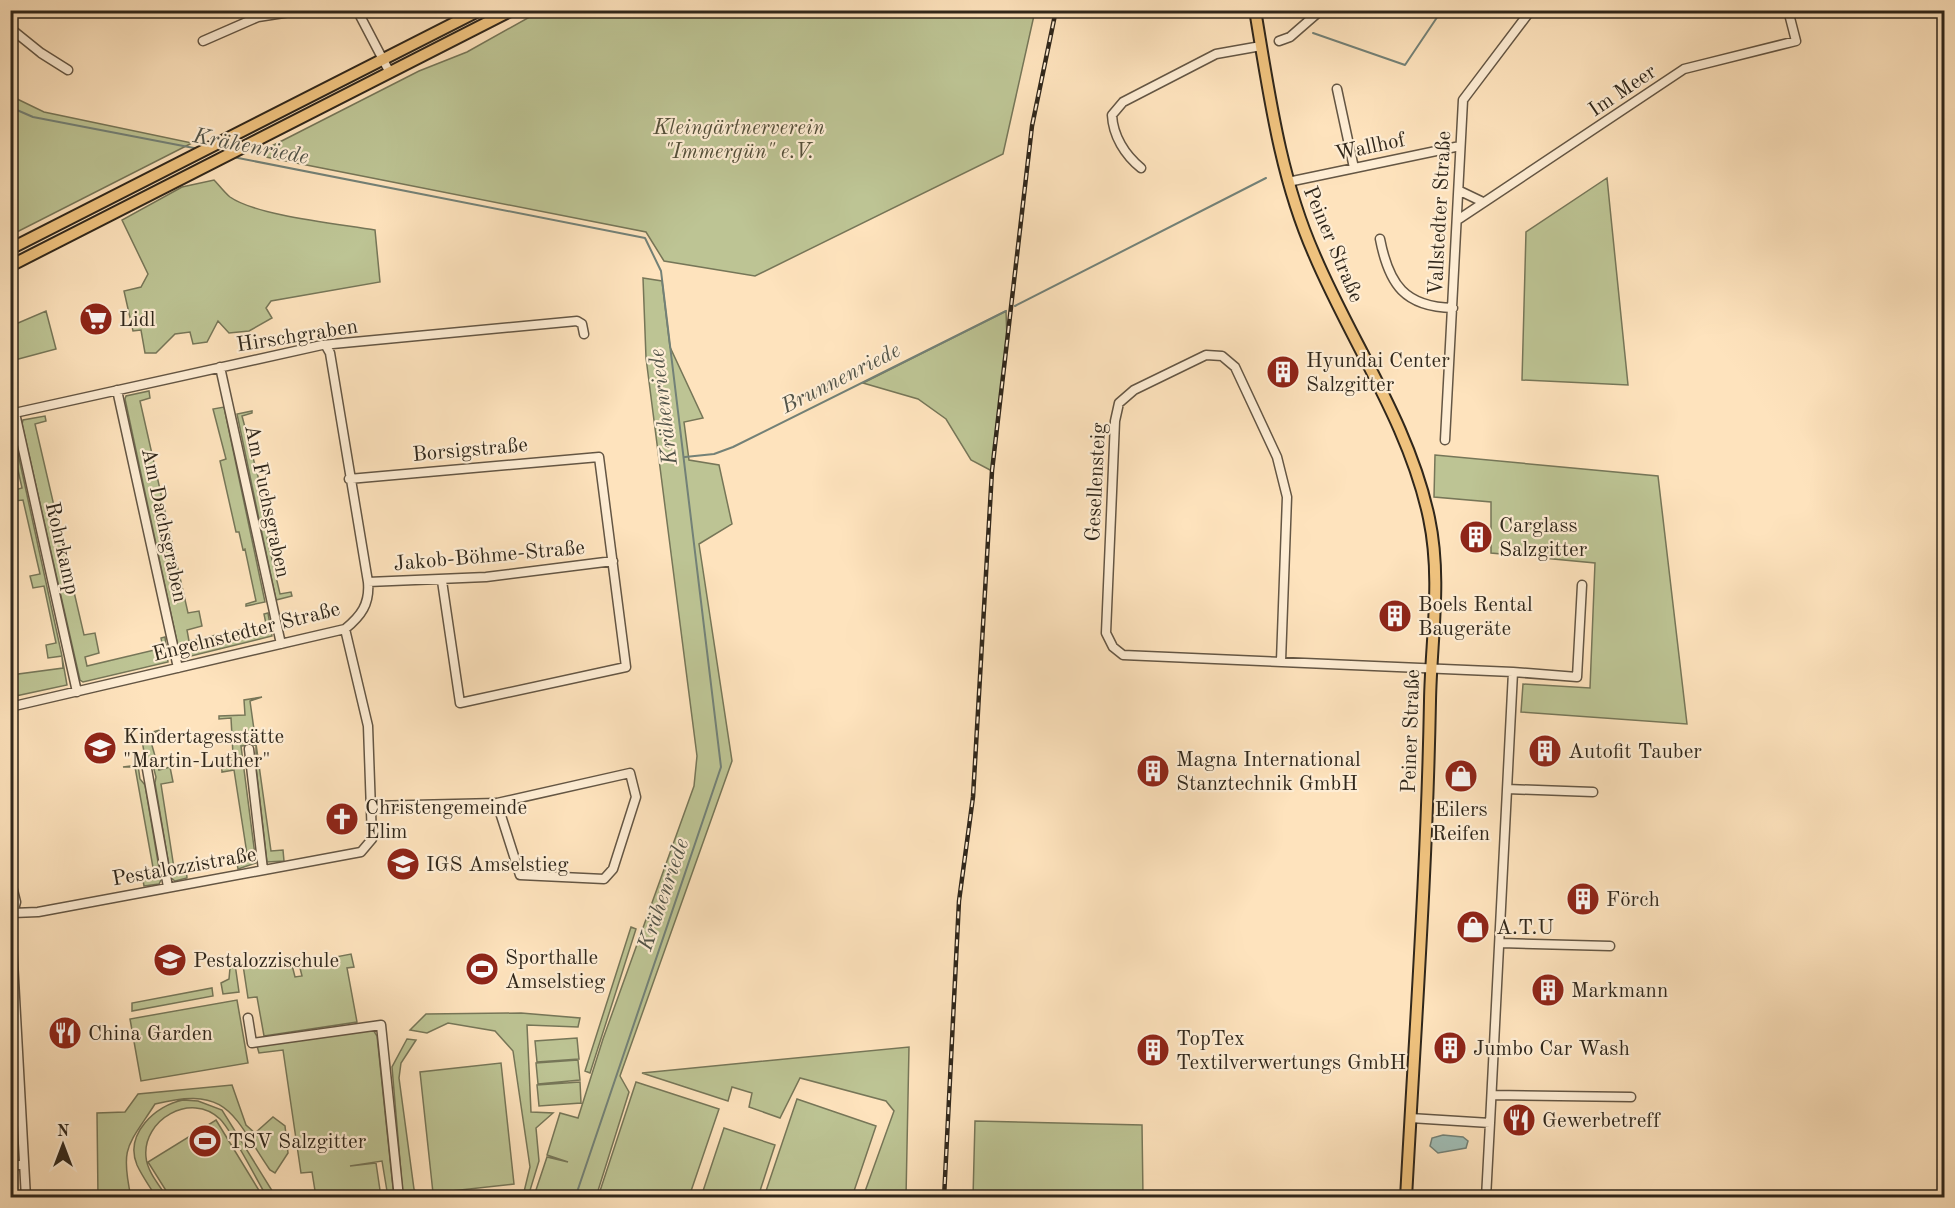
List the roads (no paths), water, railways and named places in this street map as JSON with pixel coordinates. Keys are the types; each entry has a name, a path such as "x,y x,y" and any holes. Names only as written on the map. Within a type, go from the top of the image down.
{"main road":[{"path":"10,249 111,200 480,10"},
{"path":"10,266 512,10"},
{"name":"Peiner Straße","path":"1255,10 1288,182 1313,253 1388,406 1417,475 1429,518 1436,575 1406,1197"}],"street":[{"path":"203,41 258,17 303,10"},
{"path":"357,10 390,73"},
{"path":"1279,41 1290,37 1321,10"},
{"name":"Vallstedter Straße","path":"1444,440 1459,219 1460,146 1466,94 1531,10"},
{"name":"Im Meer","path":"1459,219 1684,69 1796,41 1788,10"},
{"path":"10,28 41,53 68,70"},
{"path":"1141,168 1127,156 1113,126 1112,115 1123,102 1216,54 1261,46"},
{"path":"1337,89 1354,168"},
{"name":"Wallhof","path":"1288,182 1460,146"},
{"path":"1460,190 1483,202"},
{"path":"111,200 118,212"},
{"path":"1380,239 1383,257 1399,288 1415,303 1436,308 1453,308"},
{"name":"Hirschgraben","path":"13,413 293,350 577,321 582,324 584,334"},
{"name":"Engelnstedter Straße","path":"10,707 345,629 364,609 369,593 368,582 349,479 330,353 326,346"},
{"name":"Gesellensteig","path":"1281,661 1287,497 1277,457 1235,367 1222,356 1206,355 1134,390 1119,403 1115,421 1106,633 1113,647 1123,655 1513,672 1577,677 1582,585"},
{"name":"Am Fuchsgraben","path":"220,367 281,644"},
{"name":"Am Dachsgraben","path":"117,390 178,668"},
{"name":"Rohrkamp","path":"13,413 77,692"},
{"name":"Borsigstraße","path":"349,479 595,456 601,462 613,561"},
{"path":"442,581 460,703 626,667 613,561"},
{"name":"Jakob-Böhme-Straße","path":"368,582 442,581 613,561"},
{"path":"345,629 368,726 371,806 497,803 630,773 636,796 613,869 604,879 520,874 497,803"},
{"path":"1486,1197 1501,943 1513,672"},
{"path":"249,749 263,870"},
{"path":"147,769 168,887"},
{"path":"1507,789 1593,792"},
{"name":"Pestalozzistraße","path":"12,909 38,912 361,852 372,839 371,806"},
{"path":"10,878 16,902 12,909 26,1197"},
{"path":"1501,943 1610,946"},
{"path":"248,1018 252,1043 381,1025 399,1197"},
{"path":"1492,1095 1630,1098"},
{"path":"1410,1118 1490,1123"},
{"path":"10,1165 24,1165"}],"water":[{"path":"1443,1135 1463,1137 1468,1141 1466,1148 1438,1153 1430,1146 1432,1138"}],"waterway":[{"name":"Brunnenriede","path":"1313,33 1405,65 1442,10"},
{"name":"Krähenriede","path":"10,107 33,117 199,149"},
{"name":"Krähenriede","path":"233,157 645,238 661,271 721,767 575,1198"},
{"name":"Brunnenriede","path":"1015,306 1266,178"},
{"name":"Brunnenriede","path":"685,457 714,454 733,447 1006,311"}],"railway":[{"path":"944,1198 959,901 973,797 992,471 1032,126 1056,10"}],"place":[{"name":"Lidl","path":"96,319"},
{"name":"Hyundai Center Salzgitter","path":"1283,372"},
{"name":"Carglass Salzgitter","path":"1476,537"},
{"name":"Boels Rental Baugeräte","path":"1395,616"},
{"name":"Kindertagesstätte \"Martin-Luther\"","path":"100,748"},
{"name":"Autofit Tauber","path":"1545,751"},
{"name":"Magna International Stanztechnik GmbH","path":"1153,771"},
{"name":"Eilers Reifen","path":"1461,776"},
{"name":"Christengemeinde Elim","path":"342,819"},
{"name":"IGS Amselstieg","path":"403,864"},
{"name":"Förch","path":"1583,899"},
{"name":"A.T.U","path":"1473,927"},
{"name":"Pestalozzischule","path":"170,960"},
{"name":"Sporthalle Amselstieg","path":"482,969"},
{"name":"Markmann","path":"1548,990"},
{"name":"China Garden","path":"65,1033"},
{"name":"Jumbo Car Wash","path":"1450,1048"},
{"name":"TopTex Textilverwertungs GmbH","path":"1153,1050"},
{"name":"Gewerbetreff","path":"1519,1120"},
{"name":"TSV Salzgitter","path":"205,1141"}],"park label":[{"name":"Kleingärtnerverein \"Immergün\" e.V.","path":"739,139"}]}
